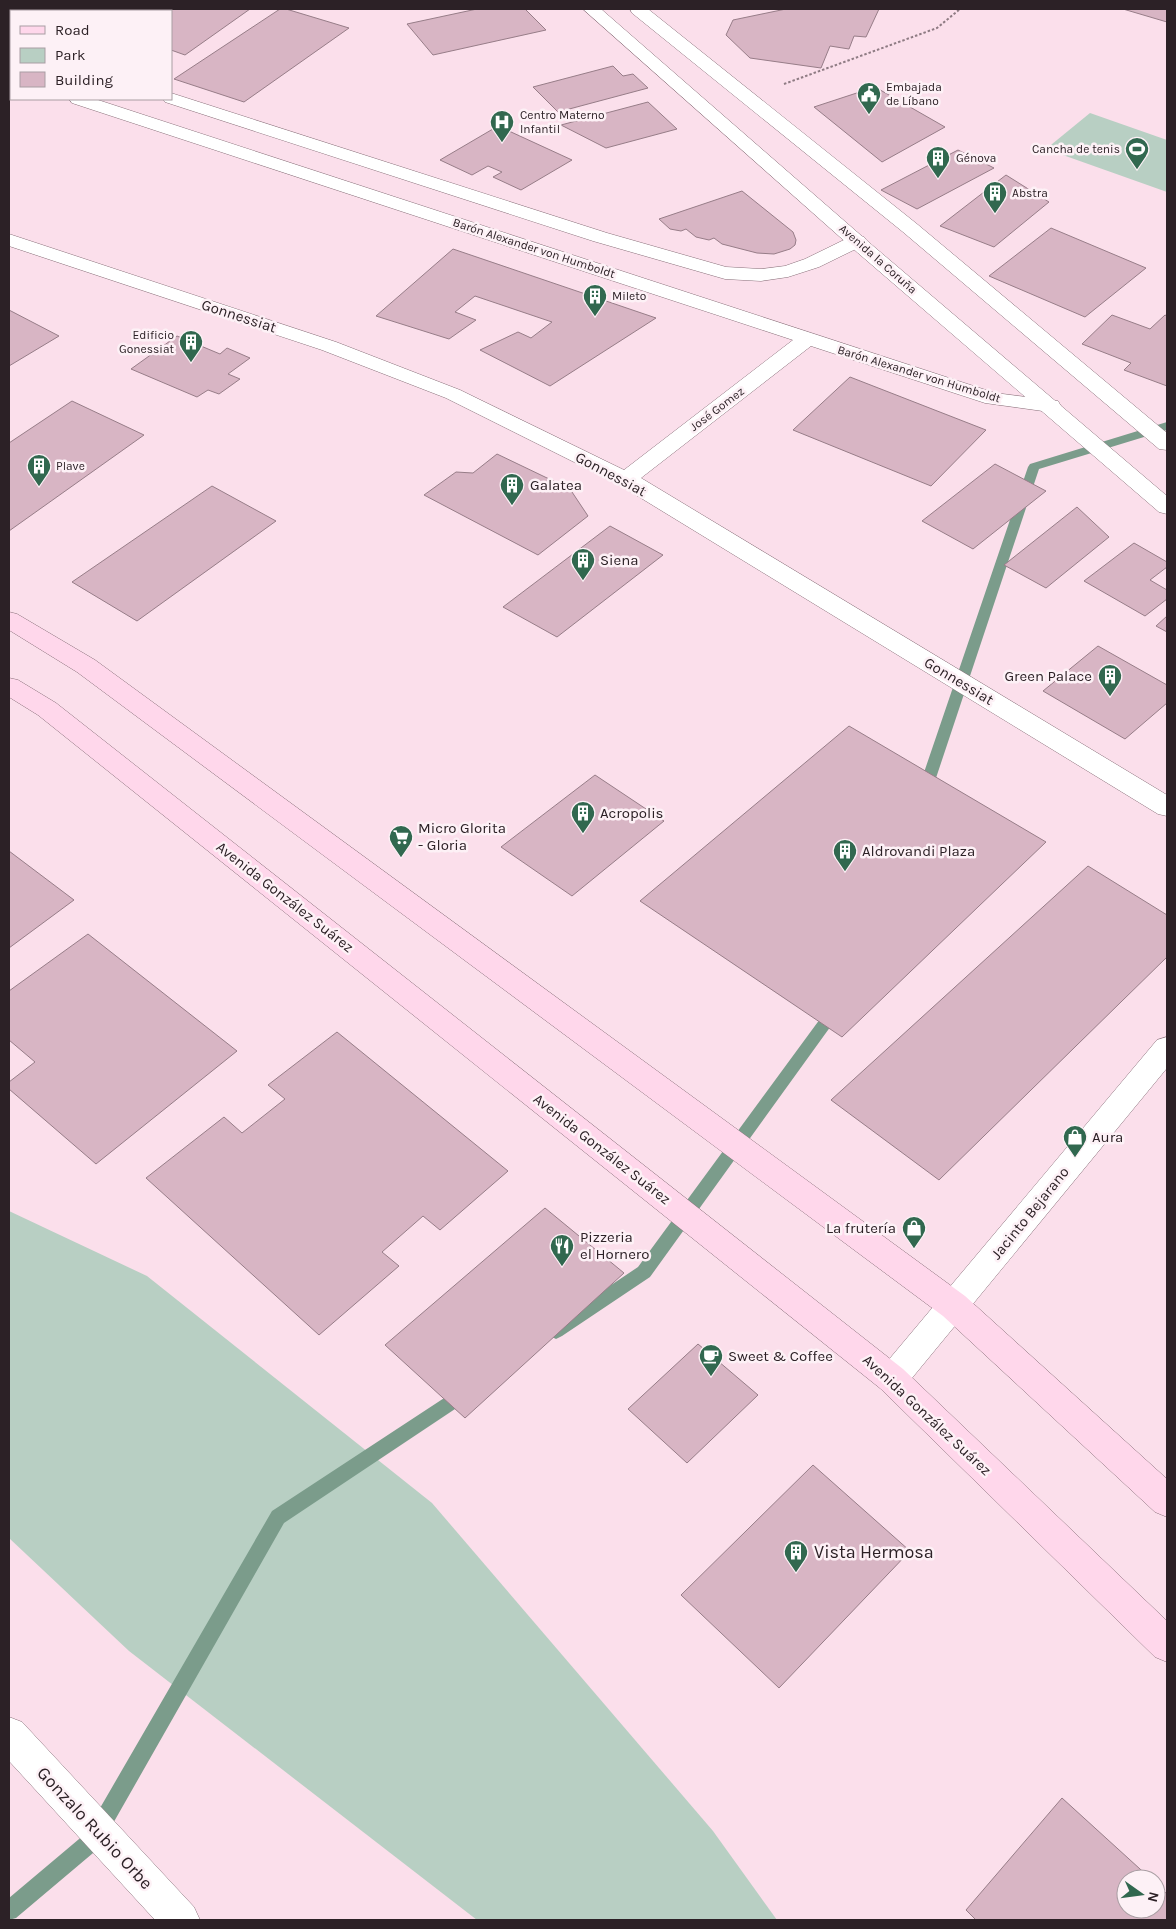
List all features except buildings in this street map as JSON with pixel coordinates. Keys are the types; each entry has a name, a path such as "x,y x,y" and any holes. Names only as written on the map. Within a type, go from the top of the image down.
{"main road":[{"path":"9,620 86,666 954,1306 1167,1501"},
{"name":"Avenida González Suárez","path":"9,686 47,709 892,1379 1167,1645"}],"street":[{"name":"Avenida la Coruña","path":"591,9 857,241 1167,507"},
{"path":"638,9 910,228 1167,444"},
{"path":"172,98 600,237 724,273 762,275 788,271 812,263 857,241"},
{"name":"Barón Alexander von Humboldt","path":"81,100 992,399 1050,406"},
{"name":"Gonnessiat","path":"9,240 329,346 453,394 626,479 1167,807"},
{"name":"José Gomez","path":"626,479 808,339"},
{"name":"Jacinto Bejarano","path":"892,1379 1167,1048"},
{"name":"Gonzalo Rubio Orbe","path":"9,1735 181,1920"}],"path":[{"path":"784,84 937,28 960,9"}],"green space":[{"name":"Cancha de tenis","path":"1090,113 1167,140 1167,192 1046,149"},
{"path":"9,1211 147,1276 432,1503 713,1831 777,1920 477,1920 129,1651 9,1538"}],"waterway":[{"path":"924,793 1034,467 1167,426"},
{"path":"556,1331 644,1272 836,1008"},
{"path":"9,1911 92,1841 278,1517 464,1393"}],"place":[{"name":"Embajada de Líbano","path":"869,115"},
{"name":"Centro Materno Infantil","path":"502,143"},
{"name":"Cancha de tenis","path":"1137,170"},
{"name":"Génova","path":"938,179"},
{"name":"Abstra","path":"995,214"},
{"name":"Mileto","path":"595,317"},
{"name":"Edificio Gonessiat","path":"191,363"},
{"name":"Plave","path":"39,487"},
{"name":"Galatea","path":"512,506"},
{"name":"Siena","path":"583,581"},
{"name":"Green Palace","path":"1110,697"},
{"name":"Acropolis","path":"583,834"},
{"name":"Micro Glorita - Gloria","path":"401,858"},
{"name":"Aldrovandi Plaza","path":"845,872"},
{"name":"Aura","path":"1075,1158"},
{"name":"La frutería","path":"914,1249"},
{"name":"Pizzeria el Hornero","path":"562,1267"},
{"name":"Sweet & Coffee","path":"711,1377"},
{"name":"Vista Hermosa","path":"796,1573"}]}
